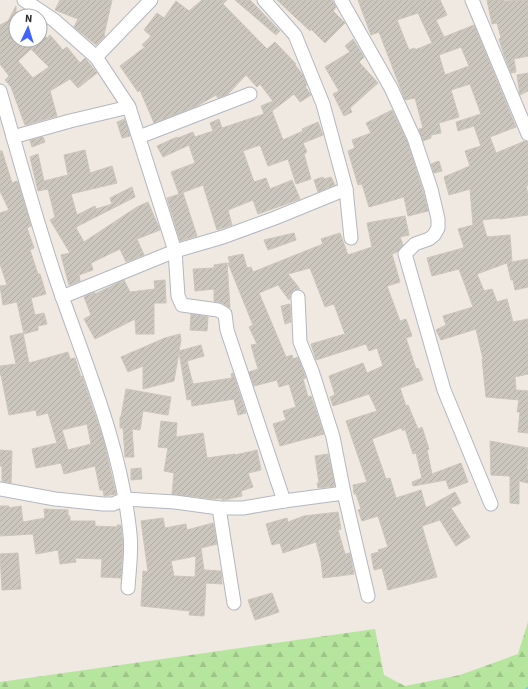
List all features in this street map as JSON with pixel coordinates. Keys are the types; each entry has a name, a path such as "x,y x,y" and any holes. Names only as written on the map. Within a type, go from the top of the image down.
{"street":[{"path":"24,0 54,20 96,57 129,107 175,251 178,296 182,305 218,310 225,314 227,330 284,501"},
{"path":"96,57 151,0"},
{"path":"264,0 295,35 323,104 346,189 351,238"},
{"path":"341,0 391,88 414,138 431,189 438,219 438,228 434,235 429,239 415,244 405,254 444,390 491,504"},
{"path":"472,0 528,134"},
{"path":"0,91 38,227 98,396 116,458 131,536 128,588"},
{"path":"139,137 250,94"},
{"path":"13,137 70,121 129,107"},
{"path":"62,298 175,251 223,238 346,189"},
{"path":"298,297 300,342 312,371 333,437 344,493 368,596"},
{"path":"0,489 55,499 103,504 113,504 125,500 175,502 219,508 243,508 344,493"},
{"path":"219,508 234,603"}],"green space":[{"path":"528,622 528,689 0,689 0,682 375,629 384,675 405,686 460,675 518,654"}],"building":[{"path":"60,0 112,0 105,36 96,45 74,27 78,19 55,10"},
{"path":"202,0 227,0 223,4 267,49 275,42 296,64 295,65 303,75 307,85 305,86 311,95 300,102 294,94 272,111 283,140 318,122 323,135 303,143 307,152 304,154 311,179 296,184 288,159 268,166 260,145 243,151 254,182 266,178 270,189 292,180 300,199 258,214 253,200 228,210 232,225 217,230 203,185 179,194 171,172 195,163 189,145 163,157 157,146 193,132 195,137 213,131 210,123 219,119 222,128 264,114 261,106 273,101 260,84 257,87 246,75 228,94 218,98 216,95 197,106 154,123 140,90 138,92 120,66 145,47 142,45 151,36 144,30 157,13 164,18 176,1 189,11"},
{"path":"235,0 250,0 280,31 276,35"},
{"path":"277,0 332,0 336,7 333,11 345,23 325,43"},
{"path":"358,0 440,0 447,15 436,20 444,37 474,25 516,127 490,137 496,153 525,141 528,142 528,186 526,186 528,194 528,215 482,220 487,237 510,235 512,261 477,274 484,291 492,289 497,302 507,299 513,322 528,319 528,374 515,377 516,390 528,391 528,433 518,432 520,412 517,412 519,400 486,397 483,359 476,329 441,340 436,330 446,325 443,316 473,307 459,269 432,276 427,258 463,248 464,247 458,229 473,225 470,189 449,195 444,177 470,166 465,151 481,146 474,126 458,131 456,122 481,114 470,84 451,90 459,117 439,123 441,133 431,135 431,138 423,141 419,129 423,128 415,98 405,100 379,32 371,35","holes":["418,13 432,43 415,50 415,48 409,50 397,20","461,47 469,66 445,75 439,55"]},
{"path":"487,0 528,0 528,56 514,59 516,72 511,73 499,39 501,38 497,23 492,24"},
{"path":"8,21 8,48 48,48 48,37 50,35 63,50 67,47 80,63 85,58 97,73 78,88 70,79 50,91 57,116 25,125 11,87 5,80 9,76 0,64 0,25","holes":["31,49 49,67 33,78 18,61"]},
{"path":"353,39 364,57 359,62 378,83 350,108 352,112 344,116 333,94 339,91 325,67 350,52 345,46"},
{"path":"528,73 528,91 520,95 517,75"},
{"path":"392,110 407,141 428,211 408,216 404,197 369,207 362,184 358,185 348,151 355,148 352,140 371,133 366,123"},
{"path":"125,119 130,136 122,138 117,122"},
{"path":"43,137 45,142 32,147 30,140"},
{"path":"85,150 90,173 112,166 117,183 71,194 77,215 95,206 96,209 112,204 110,198 132,187 135,197 78,226 76,228 84,242 137,207 148,202 160,230 137,239 144,255 126,262 120,249 91,263 93,270 79,275 80,281 69,285 61,255 70,253 50,220 55,217 48,189 38,191 30,157 38,154 44,181 68,175 64,155"},
{"path":"0,151 2,151 12,183 18,182 31,226 27,228 34,248 30,250 46,294 31,298 35,315 44,313 47,324 38,326 38,330 24,334 17,302 3,305 0,286 7,285 0,264 0,213 9,210 0,191"},
{"path":"439,161 442,171 434,173 431,164"},
{"path":"323,177 324,179 331,177 335,185 318,192 314,180"},
{"path":"183,193 197,236 180,241 167,198"},
{"path":"405,216 409,235 400,237 403,245 397,252 392,254 400,282 387,286 400,321 406,319 412,336 406,338 416,369 418,368 423,380 400,388 406,406 408,405 418,429 422,427 429,449 427,450 432,474 461,463 468,482 449,489 446,480 413,486 412,482 422,478 416,453 413,454 405,429 403,431 401,428 372,439 386,479 390,478 396,498 421,490 426,508 455,492 461,503 451,508 470,537 456,546 440,520 422,526 437,577 388,590 382,568 374,570 371,554 388,547 378,516 362,521 358,510 361,509 356,494 354,494 353,485 367,482 346,421 377,411 369,394 333,406 330,397 335,395 329,376 363,363 367,373 383,366 377,348 369,351 366,344 316,360 311,344 345,334 334,304 325,307 310,268 288,274 300,289 293,291 289,300 278,285 259,293 286,357 292,355 293,359 298,357 306,378 303,379 308,397 311,396 324,434 280,446 273,424 286,420 283,411 296,407 289,384 279,387 277,380 254,386 249,372 258,369 251,345 257,344 249,327 253,325 228,263 230,263 228,257 243,254 247,268 251,267 253,272 323,244 321,239 340,233 348,255 372,247 367,223"},
{"path":"294,233 296,240 268,250 264,240"},
{"path":"528,259 528,287 515,290 507,263"},
{"path":"227,263 230,308 222,303 214,301 214,289 195,291 193,269 214,268 214,265"},
{"path":"124,280 130,292 155,289 154,281 165,280 166,303 154,303 154,334 136,334 135,319 95,339 84,319 91,315 84,297 94,292 95,294"},
{"path":"290,304 291,322 285,324 281,306"},
{"path":"191,314 208,317 207,331 190,330"},
{"path":"23,333 29,363 68,352 70,359 75,358 103,438 116,494 104,496 103,490 100,490 95,466 64,474 61,463 36,468 32,449 57,443 48,413 37,416 36,410 9,415 0,375 0,366 16,364 10,336","holes":["87,424 91,444 68,450 62,430"]},
{"path":"180,334 181,340 179,351 201,345 204,356 187,361 193,384 232,378 231,374 233,373 246,413 238,415 234,399 192,406 191,399 187,400 179,352 174,381 143,389 143,366 128,372 121,357 165,338"},
{"path":"126,389 171,397 168,415 143,411 140,430 132,429 134,457 125,457 123,428 120,428 120,417"},
{"path":"161,421 177,423 176,437 203,433 207,458 235,455 257,450 261,470 248,473 253,487 241,491 242,496 224,500 222,500 222,498 214,499 172,494 174,473 164,471 168,448 158,447"},
{"path":"490,441 528,448 528,483 519,481 519,504 510,503 510,476 491,475"},
{"path":"0,450 12,451 11,483 2,481"},
{"path":"328,454 335,486 318,488 317,483 319,483 315,456"},
{"path":"141,468 142,479 131,480 131,469"},
{"path":"0,506 9,506 9,508 21,506 23,522 45,518 44,509 68,510 70,521 95,521 95,526 117,527 117,525 121,525 123,547 121,578 101,577 102,559 75,558 76,562 60,564 58,550 36,554 33,534 0,536"},
{"path":"338,512 341,529 338,530 345,554 350,553 354,574 323,578 321,561 316,542 283,553 280,543 272,545 266,524 287,518 288,522 304,516"},
{"path":"163,518 165,528 186,524 187,530 213,523 217,544 201,548 204,570 221,571 222,584 206,583 204,616 189,615 190,611 141,606 143,571 148,572 141,521","holes":["196,556 195,577 174,576 171,561"]},
{"path":"18,553 21,589 2,590 0,554"},
{"path":"272,593 279,612 255,620 248,600"}]}
